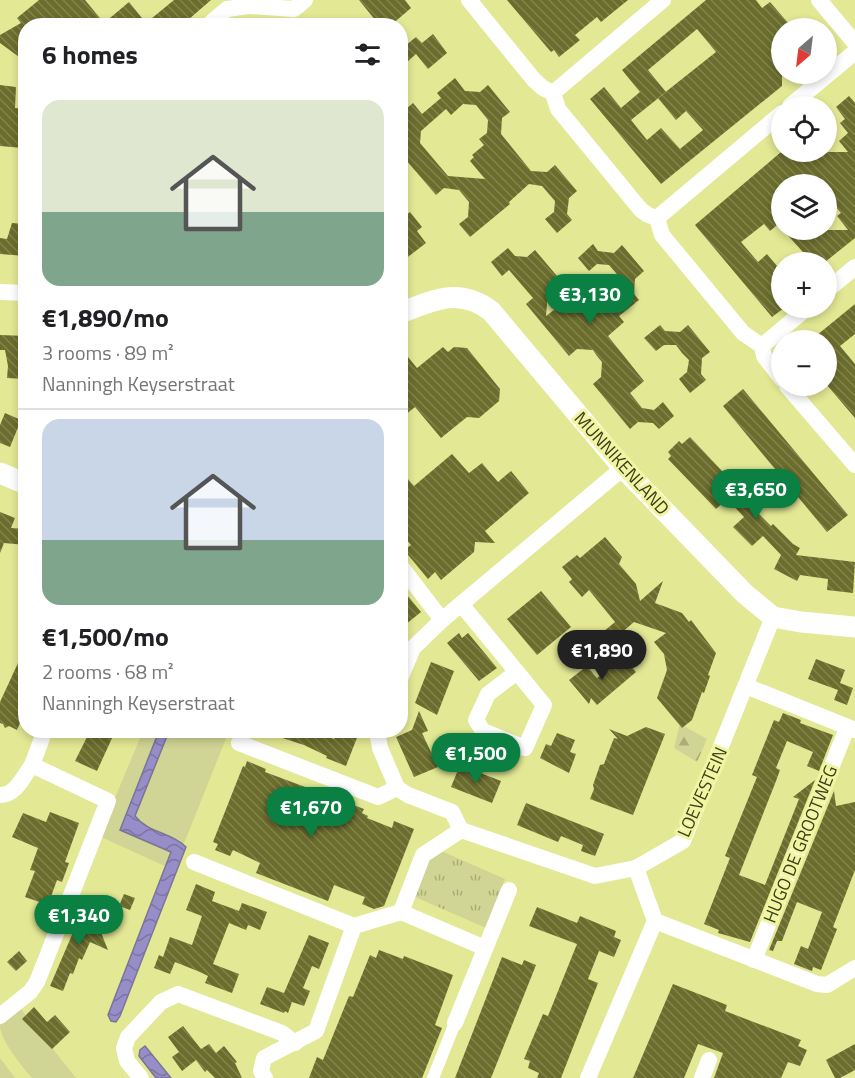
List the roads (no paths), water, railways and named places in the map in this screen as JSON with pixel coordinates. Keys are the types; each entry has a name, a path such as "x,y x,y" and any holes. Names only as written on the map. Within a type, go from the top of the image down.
{"street":[{"path":"217,18 228,9 248,3 294,9 305,0"},
{"path":"469,0 534,80 553,93 558,109 641,210 657,218"},
{"path":"553,93 663,0"},
{"path":"819,0 855,43"},
{"path":"802,96 855,52"},
{"path":"657,218 771,122"},
{"path":"657,218 662,236 743,333 762,346 764,356 771,365"},
{"path":"837,282 855,267"},
{"path":"0,292 18,293"},
{"name":"MUNNIKENLAND","path":"408,310 445,297 478,302 490,311 623,468 745,594 773,617 855,627"},
{"path":"762,346 795,318"},
{"path":"796,396 855,465"},
{"path":"408,658 412,648 442,620 623,468"},
{"path":"0,473 18,481"},
{"path":"408,575 442,620"},
{"path":"461,604 517,672 544,705 525,748 483,731 476,720 489,694 517,672"},
{"name":"LOEVESTEIN","path":"461,830 595,876 636,868 683,841 773,617"},
{"name":"HUGO DE GROOTWEG","path":"746,686 851,729 754,960"},
{"path":"0,795 8,795 16,788 32,765 42,738"},
{"path":"378,738 380,748 397,788 408,795 452,812 461,830 423,855 401,912"},
{"path":"239,743 378,797 397,788"},
{"path":"0,1016 30,992 37,982 108,801 32,765"},
{"path":"194,861 354,926 401,912 485,948"},
{"path":"590,1077 655,921 636,868"},
{"path":"433,1078 509,890"},
{"path":"655,921 817,984 827,985 855,969"},
{"path":"265,1078 261,1071 264,1058 316,1031 354,926"},
{"path":"141,1078 127,1061 124,1048 128,1037 161,1002 178,994 282,1033 295,1043"},
{"path":"702,1078 709,1060"}],"water":[{"path":"156,738 166,738 135,816 146,826 174,838 186,847 116,1022 111,1021 108,1015 171,852 120,830"},
{"path":"145,1046 171,1078 156,1078 139,1056 140,1050"}]}
